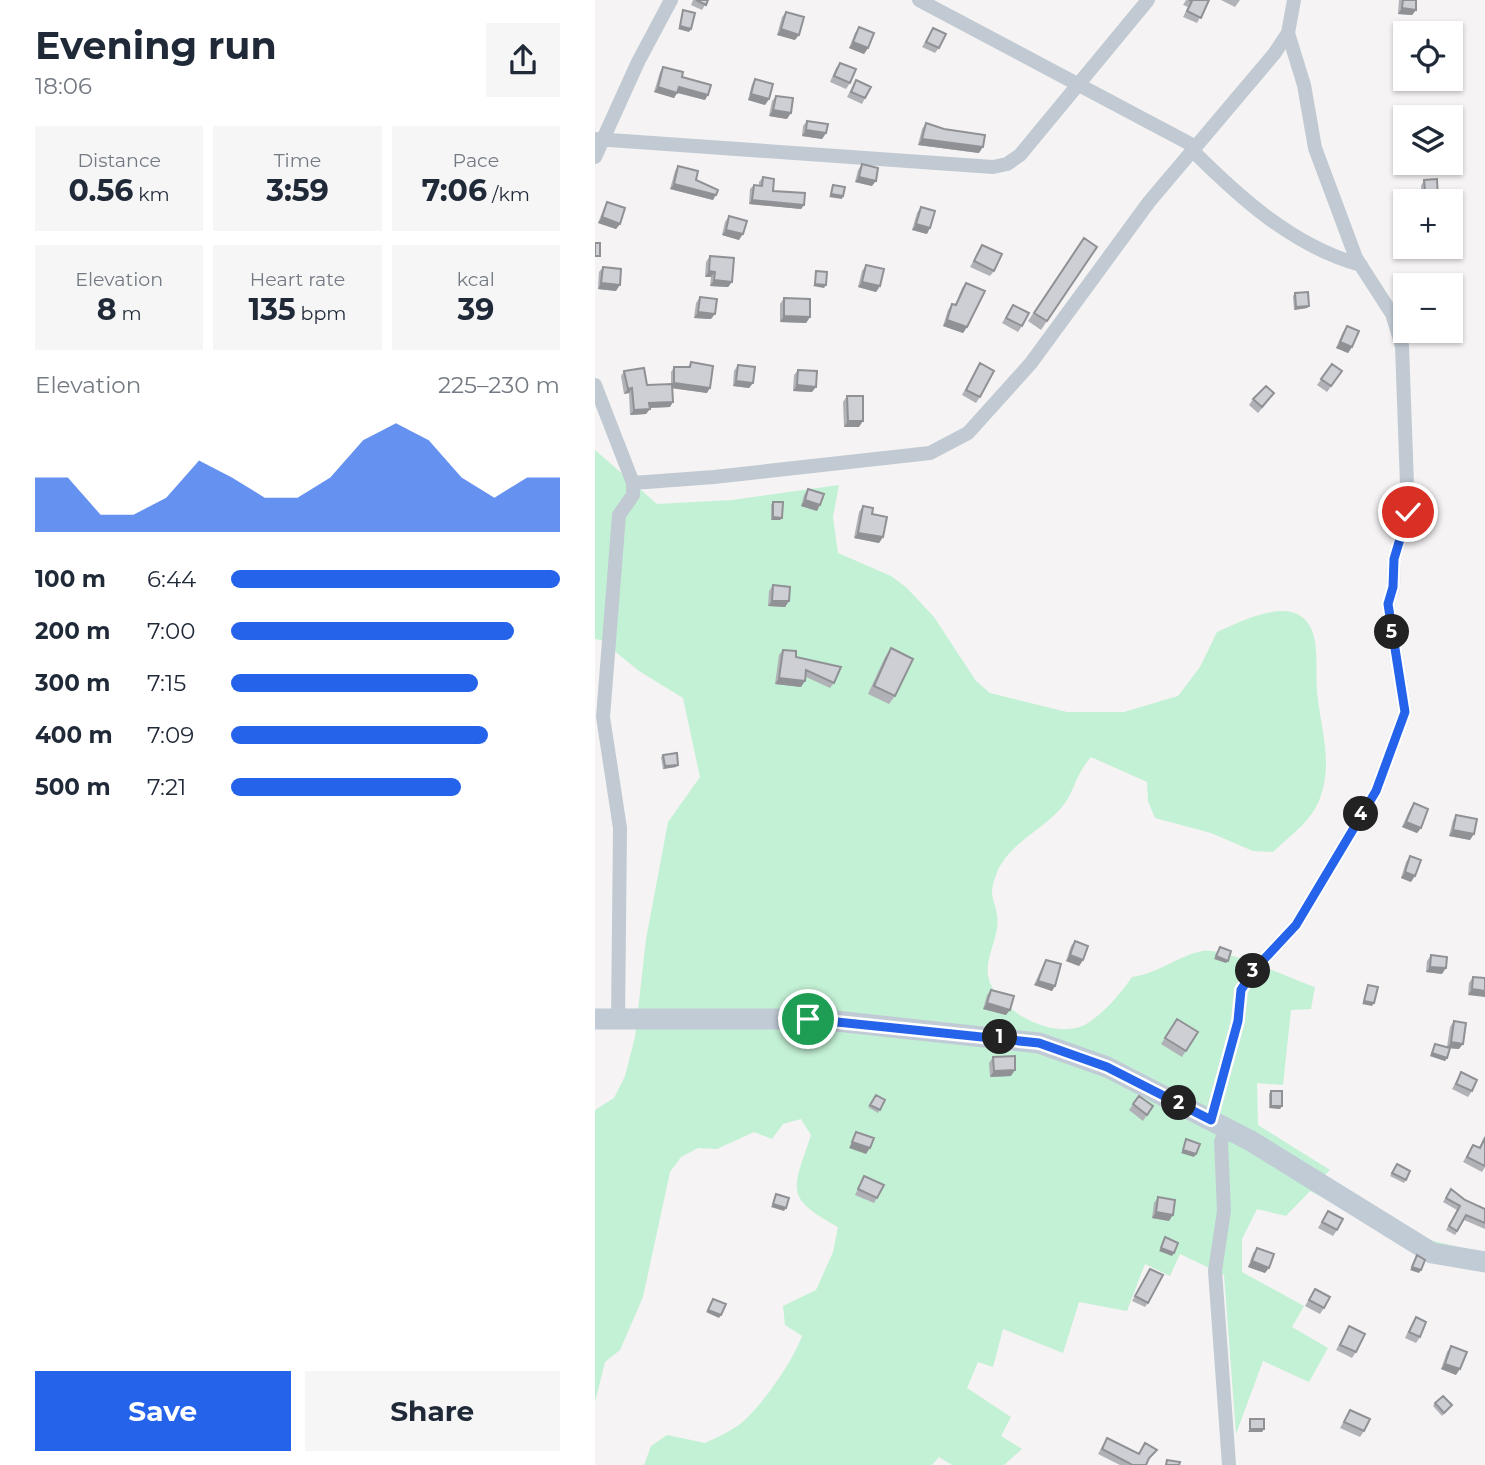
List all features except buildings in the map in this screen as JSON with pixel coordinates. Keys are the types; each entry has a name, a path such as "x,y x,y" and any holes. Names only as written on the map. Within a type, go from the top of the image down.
{"street":[{"path":"595,157 600,139 671,0"},
{"path":"919,0 1194,148 1228,187 1282,229 1338,259 1361,265"},
{"path":"600,139 993,167 1007,164 1020,155 1148,0"},
{"path":"1229,1465 1215,1271 1224,1211 1219,1124 1241,990 1253,971 1296,925 1376,791 1405,712 1388,604 1393,587 1394,559 1408,512 1402,346 1392,314 1361,265 1315,148 1304,85 1288,33 1294,0"},
{"path":"633,483 848,463 930,453 949,446 981,420 1031,363 1134,223 1288,33"},
{"path":"595,384 633,483 633,495 619,515 603,717 620,828 618,1022"},
{"path":"595,1019 618,1022 817,1019 1031,1041 1107,1067 1219,1124 1432,1253 1485,1262"}],"green space":[{"path":"595,450 657,504 732,500 839,485 833,517 838,553 891,576 907,588 934,617 976,681 990,693 1067,712 1124,712 1178,696 1200,667 1217,632 1258,615 1287,611 1300,615 1309,625 1315,641 1317,693 1326,759 1324,783 1313,812 1273,852 1253,851 1211,833 1155,818 1148,801 1147,782 1091,757 1081,770 1062,807 1016,846 1001,864 996,875 992,892 997,924 989,957 990,983 1007,1005 1019,1014 1047,1027 1062,1029 1076,1028 1094,1019 1132,977 1152,972 1203,951 1226,954 1315,987 1311,1009 1291,1010 1283,1085 1257,1083 1258,1125 1330,1170 1325,1175 1429,1240 1485,1253 1433,1255 1310,1191 1286,1216 1257,1209 1242,1239 1242,1272 1304,1306 1292,1327 1328,1348 1309,1382 1263,1361 1236,1434 1224,1275 1180,1254 1170,1276 1145,1264 1127,1311 1079,1302 1063,1353 1003,1329 993,1367 978,1362 967,1388 1011,1417 1001,1436 1022,1449 1004,1465 952,1465 939,1457 932,1465 644,1465 651,1446 667,1435 705,1443 739,1425 766,1396 784,1371 802,1336 785,1325 783,1306 816,1290 833,1252 838,1227 808,1208 797,1190 800,1168 811,1135 801,1119 783,1124 772,1139 754,1132 717,1149 698,1148 681,1157 670,1172 643,1297 620,1350 605,1362 595,1402 595,1110 614,1098 625,1076 635,1037 646,939 668,822 700,777 683,698 639,671 601,640 595,639"}],"route":[{"path":"808,1019 955,1032 1047,1045 1107,1067 1211,1120 1238,1021 1241,990 1253,971 1296,925 1376,791 1391,744 1405,712 1401,678 1395,663 1388,604 1393,587 1394,559 1408,512"}]}
